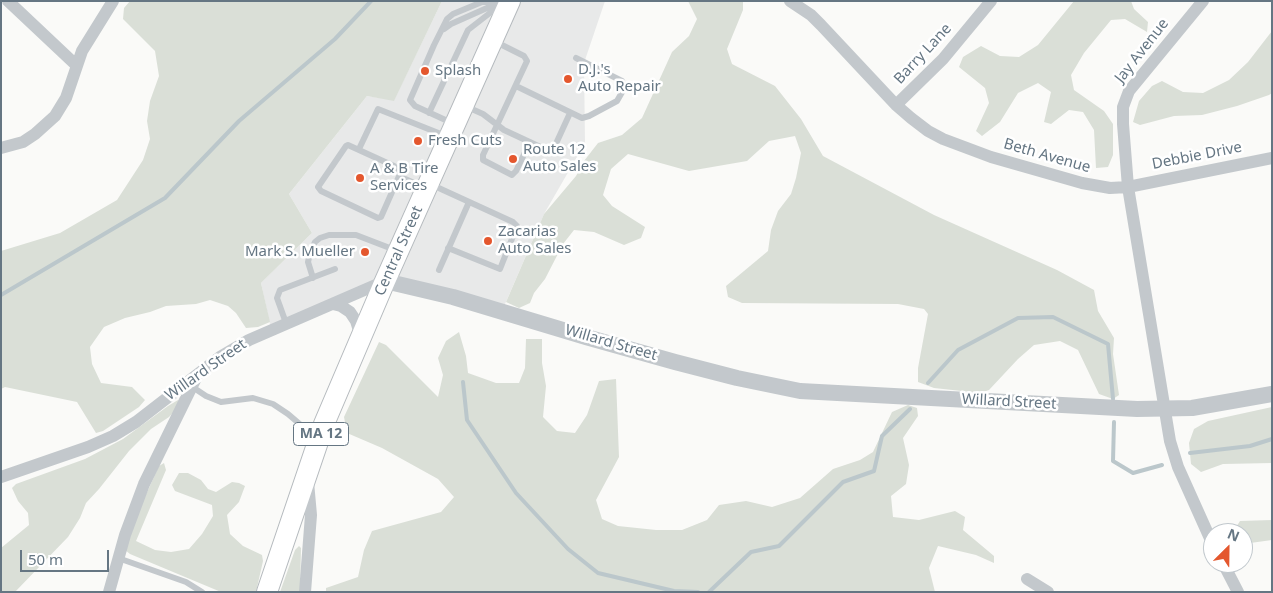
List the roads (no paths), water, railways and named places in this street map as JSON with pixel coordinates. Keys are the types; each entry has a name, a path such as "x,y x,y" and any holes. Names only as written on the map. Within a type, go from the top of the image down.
{"main road":[{"name":"Central Street","path":"267,592 318,440 385,281 508,5"}],"street":[{"path":"8,1 76,65"},
{"path":"1,148 23,142 55,116 66,98 76,65 89,38 113,1"},
{"name":"Beth Avenue","path":"790,1 811,15 896,105 928,131 944,139 991,156 1090,185 1110,188 1128,187"},
{"name":"Barry Lane","path":"896,105 943,59 991,1"},
{"name":"Jay Avenue","path":"1128,187 1123,124 1125,99 1141,76 1203,1"},
{"name":"Debbie Drive","path":"1128,187 1272,158"},
{"path":"1128,187 1170,440 1176,462 1203,524"},
{"name":"Willard Street","path":"1,477 88,447 113,436 136,422 220,357 249,340 385,281 453,296 586,337 692,366 800,391 1137,409 1192,408 1272,394"},
{"path":"333,304 341,306 350,312 356,321 361,337"},
{"path":"109,592 124,534 144,484 198,373"},
{"path":"305,592 311,515 307,475"},
{"path":"1228,573 1238,592"},
{"path":"1027,580 1048,592"}],"lane":[{"path":"452,131 429,113 415,106 410,100 447,19 453,14 477,4 493,2 508,5"},
{"path":"429,113 468,30 495,9 508,5"},
{"path":"492,40 526,57 527,61 483,155 485,163 512,175 516,172 530,142"},
{"path":"516,86 570,114 582,118 614,103 620,97 625,87 622,81 576,58"},
{"path":"464,105 483,114 497,126 547,151 552,150 570,114"},
{"path":"359,149 378,109 452,131"},
{"path":"400,174 381,217 378,218 321,191 318,185 346,146 359,149 394,166 400,174 403,178 469,202 516,225 517,229 501,268 496,268 448,248"},
{"path":"439,270 469,202"},
{"path":"313,278 308,262 315,242 320,238 330,235 356,235 398,252"},
{"path":"286,323 278,298 279,292 283,288 335,269"},
{"path":"191,386 206,396 221,402 253,398 273,404 288,414 318,440"},
{"path":"118,558 186,582 202,592"}],"waterway":[{"path":"1,295 165,198 239,121 335,39 371,1"},
{"path":"928,383 958,350 1018,318 1053,317 1108,344 1113,399"},
{"path":"463,382 467,420 516,493 568,549 598,573 674,591 698,592"},
{"path":"709,592 751,552 779,546 843,482 874,471 882,436 910,409"},
{"path":"1114,422 1113,461 1133,473 1162,465"},
{"path":"1190,453 1250,446 1272,439"}],"place":[{"name":"Splash","path":"425,71"},
{"name":"D.J.'s Auto Repair","path":"568,79"},
{"name":"Fresh Cuts","path":"418,141"},
{"name":"Route 12 Auto Sales","path":"513,159"},
{"name":"A & B Tire Services","path":"360,178"},
{"name":"Zacarias Auto Sales","path":"488,241"},
{"name":"Mark S. Mueller","path":"365,252"}]}
